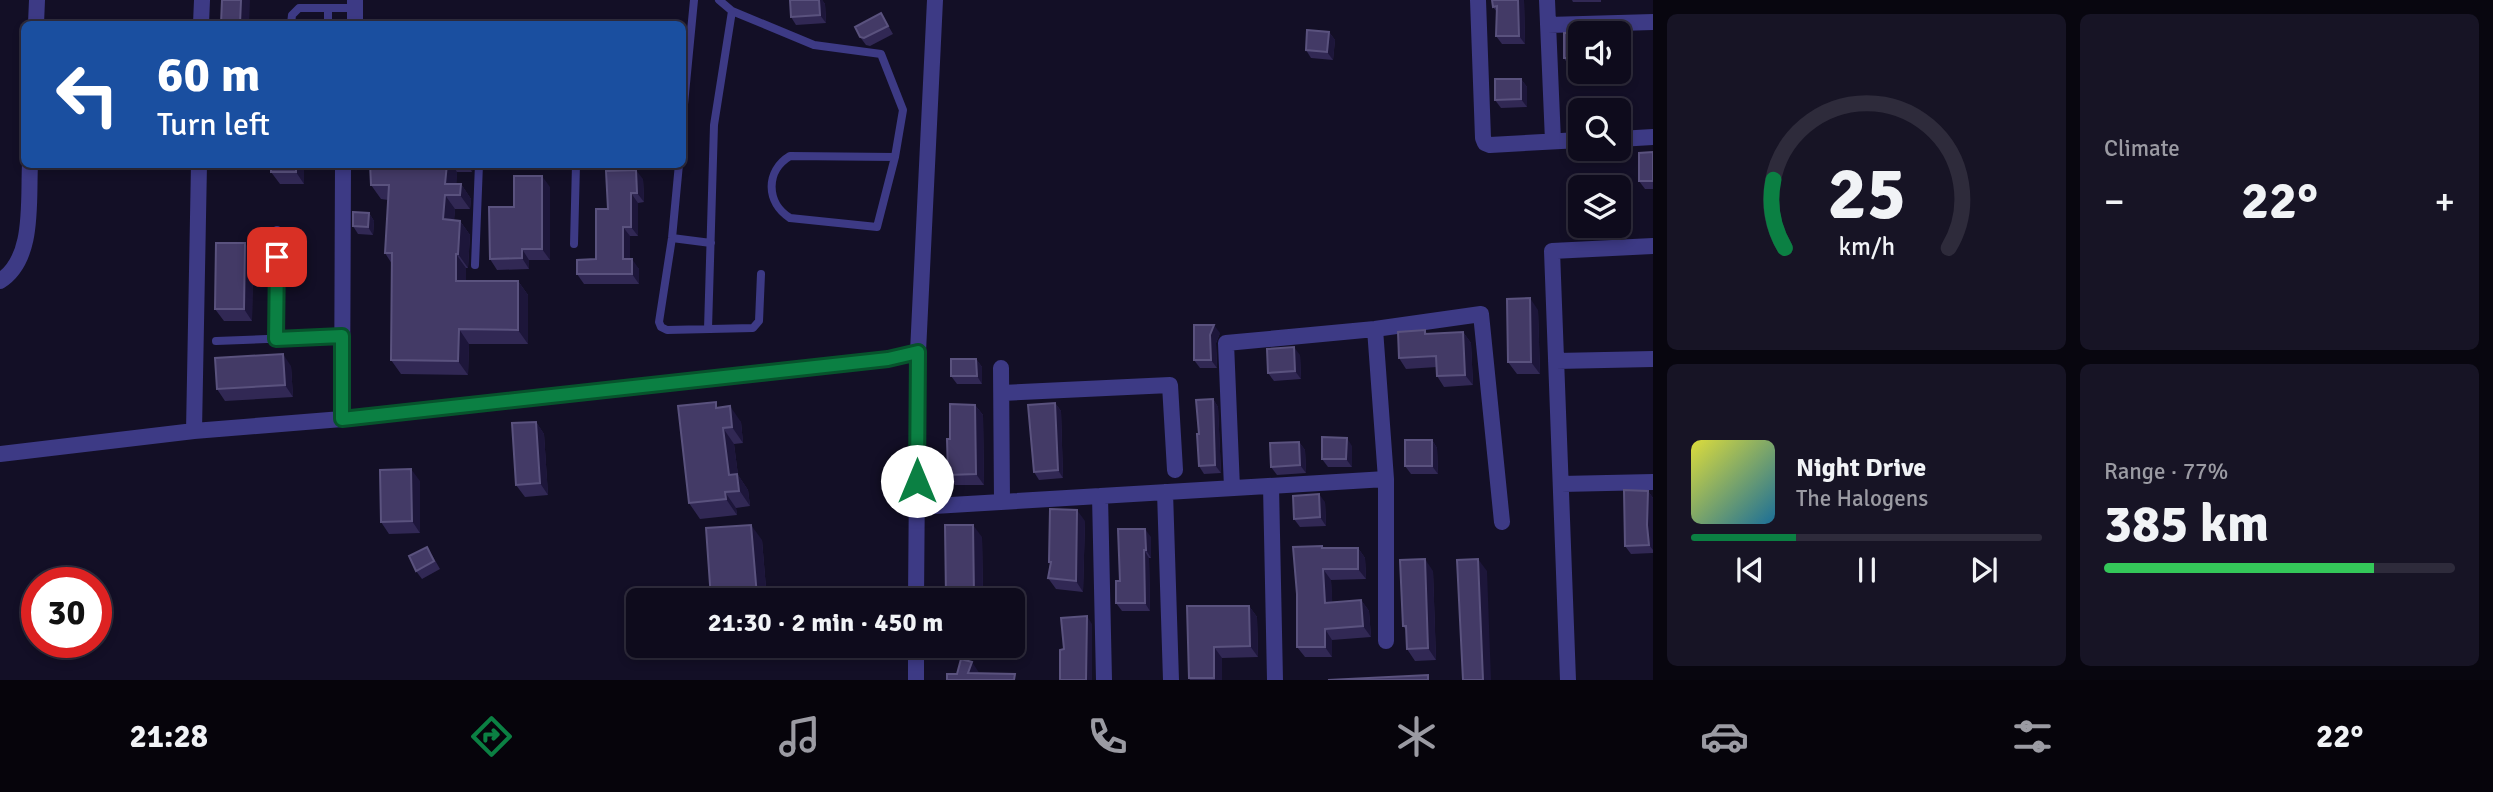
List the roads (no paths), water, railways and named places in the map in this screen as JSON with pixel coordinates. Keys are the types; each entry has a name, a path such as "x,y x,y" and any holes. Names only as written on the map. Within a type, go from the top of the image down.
{"street":[{"path":"36,21 37,0"},
{"path":"201,21 202,0"},
{"path":"916,588 918,352 935,0"},
{"path":"1478,0 1485,143 1490,145 1568,140"},
{"path":"1548,0 1553,141"},
{"path":"1548,25 1653,22"},
{"path":"1631,138 1653,137"},
{"path":"0,281 9,275 22,255 30,168"},
{"path":"194,431 199,168"},
{"path":"342,419 343,168"},
{"path":"1568,680 1552,251 1653,246"},
{"path":"1232,488 1226,343 1375,329 1481,313 1502,522"},
{"path":"1375,329 1386,479 1386,641"},
{"path":"0,454 194,431 342,419 888,359 918,352"},
{"path":"1556,362 1653,359"},
{"path":"1001,368 1002,502"},
{"path":"1002,393 1170,385 1175,470"},
{"path":"917,507 1386,479"},
{"path":"1561,484 1653,482"},
{"path":"1270,486 1275,680"},
{"path":"1165,492 1171,680"},
{"path":"1100,496 1104,680"},
{"path":"916,658 916,680"}],"lane":[{"path":"686,83 694,0"},
{"path":"719,0 732,11 814,45 881,54 903,110 895,157 877,227 790,218 779,211 772,200 773,175 780,162 790,156 895,157"},
{"path":"291,21 292,15 299,8 355,11"},
{"path":"328,8 328,21"},
{"path":"708,329 714,125 732,11"},
{"path":"475,265 480,168"},
{"path":"574,244 576,168"},
{"path":"679,168 672,238 659,322 662,327 667,330 753,328 759,321 761,274"},
{"path":"276,339 277,230"},
{"path":"672,238 711,243"},
{"path":"216,341 342,336"}]}
